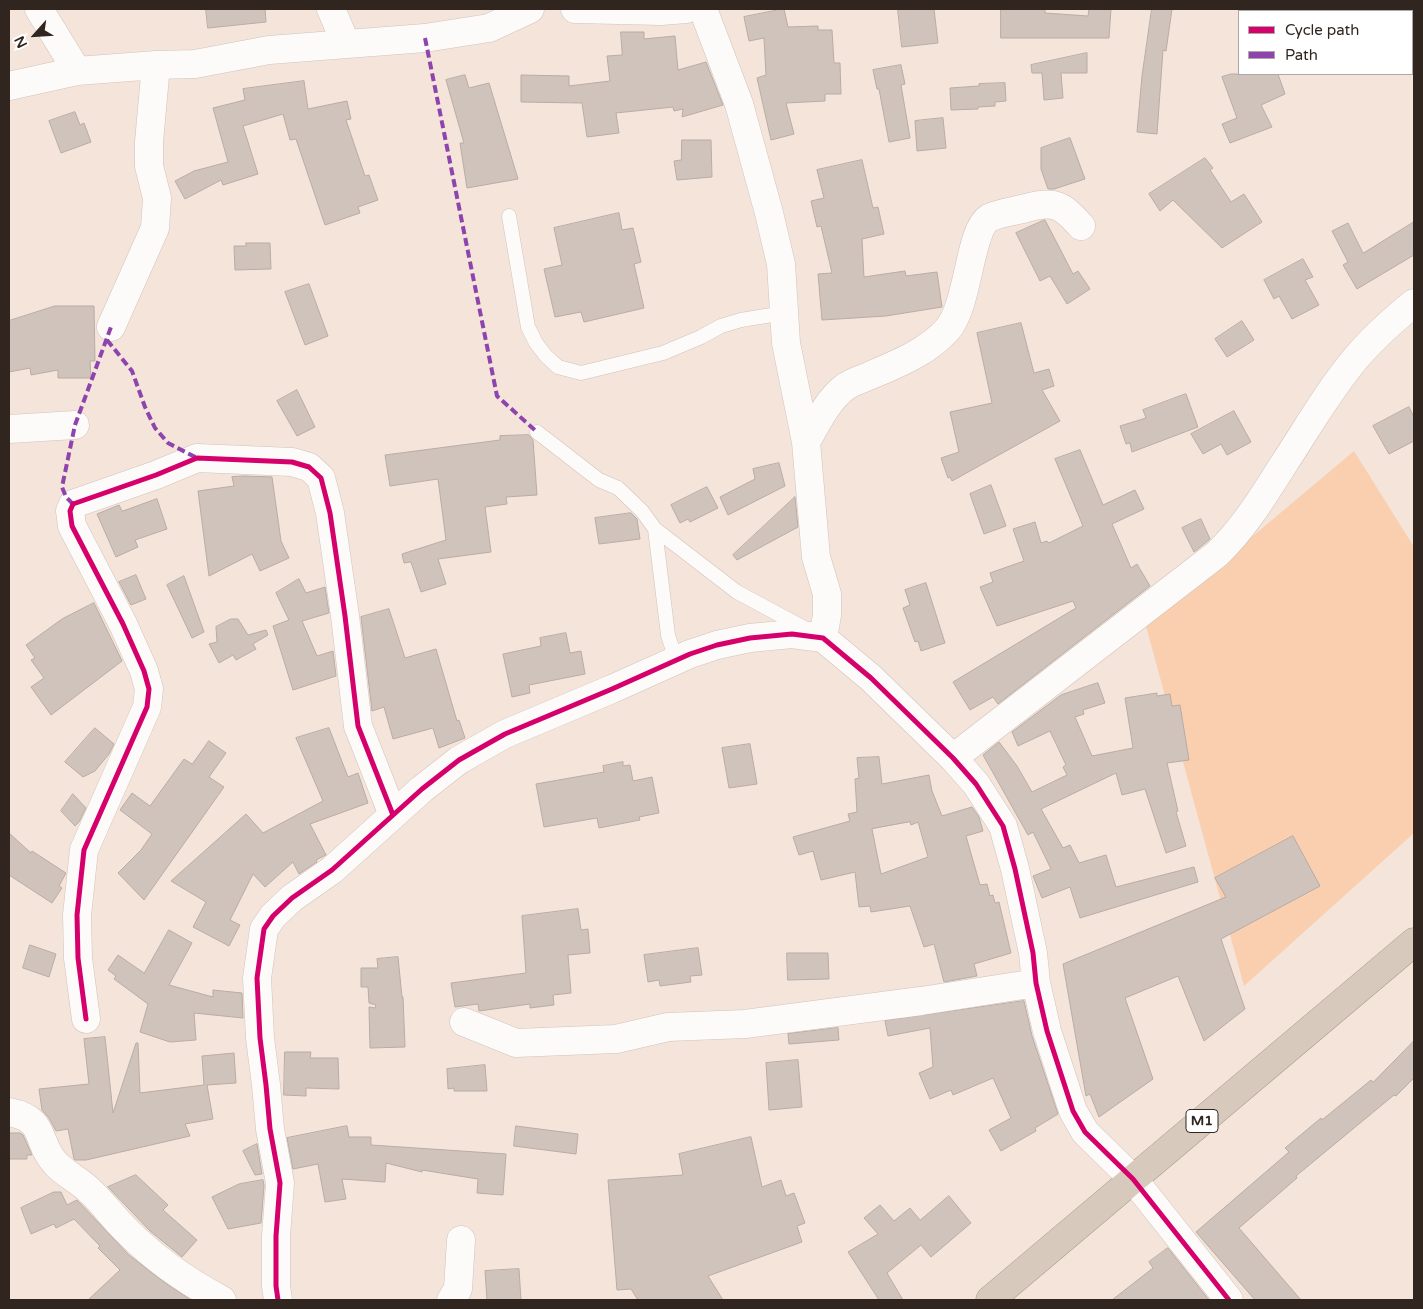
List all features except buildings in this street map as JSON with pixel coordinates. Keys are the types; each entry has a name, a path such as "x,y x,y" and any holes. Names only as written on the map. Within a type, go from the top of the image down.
{"highway":[{"name":"M1","path":"992,1300 1414,942"}],"street":[{"path":"39,9 77,71"},
{"path":"331,9 346,44"},
{"path":"9,86 77,71 195,64 269,50 434,36 489,28 499,16 515,15 530,9"},
{"path":"575,9 661,11 686,9"},
{"path":"703,9 739,104 781,264 786,343 806,442 816,557 827,594 827,615 823,638"},
{"path":"111,327 155,228 157,198 149,166 149,150 156,65"},
{"path":"806,442 834,397 846,386 914,356 936,341 948,329 959,310 977,238 982,226 989,218 1036,205 1054,204 1067,210 1082,226"},
{"path":"953,758 1216,554 1230,541 1256,508 1333,388 1356,358 1390,323 1414,303"},
{"path":"9,429 75,425"},
{"path":"86,1019 78,958 77,915 84,850 147,707 149,690 144,671 123,624 72,526 70,510 73,504 156,475 197,458 292,462 309,467 315,472 321,478 330,513 358,726 393,815"},
{"path":"278,1300 276,1286 276,1236 280,1183 270,1129 260,1038 257,978 264,929 273,916 292,898 332,870 422,789 459,760 505,734 612,690 676,660 717,645 750,638 792,634 823,638 871,678 953,758 976,784 1003,826 1015,869 1047,1031 1073,1111 1086,1132 1133,1179 1229,1300"},
{"path":"464,1022 516,1043 616,1039 668,1027 745,1024 921,1001 1036,982"},
{"path":"9,1112 28,1117 39,1128 46,1149 57,1165 90,1191 130,1235 161,1262 195,1286 222,1300"},
{"path":"451,1300 458,1289 461,1240"}],"lane":[{"path":"509,216 528,327 536,343 558,367 581,373 663,353 701,337 721,326 741,320 784,313"},
{"path":"538,432 599,480 618,488 642,511 655,529 737,592 823,638"},
{"path":"655,529 665,618 668,636 676,660"}],"shaded area":[{"path":"1354,451 1414,547 1414,833 1244,986 1146,626"}],"marked path":[{"path":"425,38 497,396 537,432"},
{"path":"73,504 66,497 62,487 75,425 111,327"},
{"path":"107,340 132,371 155,428 168,443 197,458"}],"cycle path":[{"path":"86,1019 78,958 77,915 84,850 147,707 149,689 144,671 123,624 72,526 70,511 73,504 156,475 197,458 292,462 309,467 321,478 330,513 358,726 393,815"},
{"path":"278,1300 276,1286 276,1236 280,1183 270,1129 260,1038 257,978 264,929 273,916 292,898 332,870 422,789 459,760 505,734 690,654 717,645 750,638 792,634 823,638 871,678 953,758 976,784 1003,826 1015,869 1047,1031 1073,1111 1085,1132 1133,1179 1229,1300"}]}
